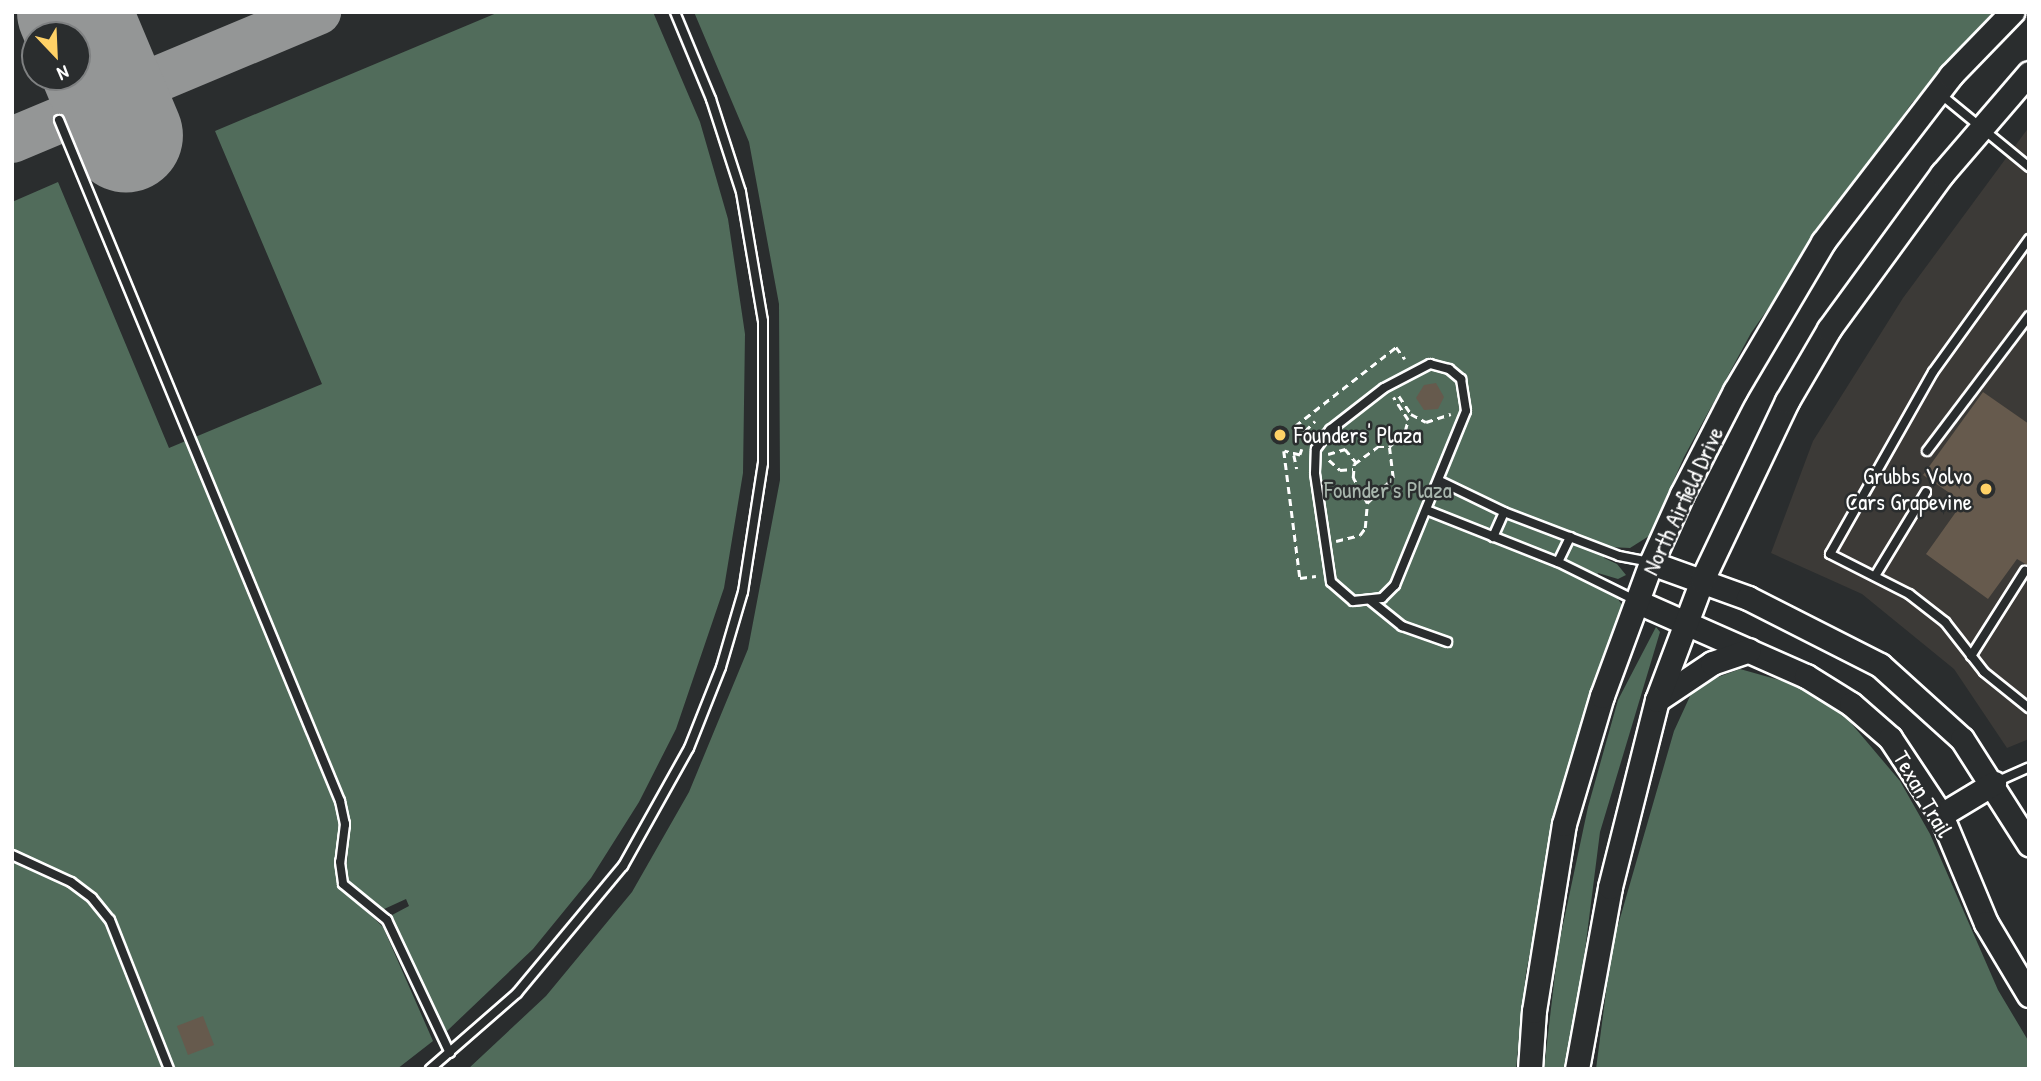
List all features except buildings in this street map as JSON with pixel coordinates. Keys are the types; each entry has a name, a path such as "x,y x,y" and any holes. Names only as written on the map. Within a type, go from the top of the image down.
{"main road":[{"name":"North Airfield Drive","path":"1530,1069 1534,1011 1564,824 1602,696 1651,563 1735,391 1824,242 1938,92 2012,12"},
{"path":"1577,1069 1610,887 1657,700 1702,580 1787,401 1829,329 1942,174 2029,73"},
{"path":"1651,563 1702,580 1814,628 1880,665 1962,739 1994,783 2029,844"},
{"name":"Texan Trail","path":"1638,602 1686,626 1806,676 1851,704 1890,738 1941,816 1986,923 2029,995"},
{"path":"1657,700 1713,663 1749,650"},
{"path":"1941,816 1994,783"}],"lane":[{"path":"430,1069 443,1065 450,1053 546,963 623,866 689,748 721,667 743,592 763,463 763,321 741,192 711,99 675,12"},
{"path":"1938,92 2029,167"},
{"path":"59,120 340,801 345,824 340,862 344,884 387,920 450,1053"},
{"path":"2029,239 1933,372 1830,554 1909,594 1945,622 1971,656 2018,704 2029,708"},
{"path":"1927,451 2029,316"},
{"path":"1430,364 1443,366 1461,379 1466,393 1466,411 1440,481 1395,585 1371,601 1353,601 1337,590 1325,543 1313,458 1316,449 1330,430 1384,388 1430,364"},
{"path":"1440,481 1504,512 1651,563"},
{"path":"1875,576 1926,492"},
{"path":"1429,511 1558,562 1638,602"},
{"path":"1493,537 1504,512"},
{"path":"1558,562 1570,537"},
{"path":"1971,656 2025,571"},
{"path":"1371,601 1402,626 1447,642"},
{"path":"1994,783 2029,767"},
{"path":"12,855 71,883 92,898 110,920 169,1069"}],"path":[{"path":"1316,576 1300,578 1284,451 1300,455 1309,435 1295,426 1395,348 1405,359"},
{"path":"1367,503 1358,492 1353,469 1356,462 1377,447 1389,447 1405,431 1408,420 1404,409 1384,388"},
{"path":"1399,396 1411,414 1426,422 1443,419 1455,408"},
{"path":"1305,432 1315,421"},
{"path":"1325,543 1360,535 1365,528 1367,503 1393,478 1389,447"},
{"path":"1353,469 1340,470 1328,456 1345,449 1356,462"},
{"path":"1294,453 1297,469"}],"shaded area":[{"path":"2029,127 2029,739 2007,748 1954,669 1862,594 1771,553 1813,441 1903,298"}],"green space":[{"path":"499,12 653,12 700,122 728,219 745,334 743,473 724,588 676,729 639,802 591,878 533,949 447,1031 437,1019 391,921 392,915 409,906 406,899 382,910 346,882 349,830 344,799 197,441 189,444 336,802 341,826 336,869 339,885 383,927 433,1041 397,1069 12,1069 12,202 58,182 169,448 322,384 215,131"},
{"name":"Founder's Plaza","path":"694,12 1993,12 1911,104 1751,333 1684,457 1649,536 1630,548 1609,547 1604,558 1617,564 1626,575 1618,579 1598,573 1594,585 1616,596 1624,608 1558,811 1526,973 1516,1069 468,1069 546,996 632,892 689,792 748,649 780,480 779,304 749,142"},
{"path":"1656,627 1660,632 1600,832 1570,1069 1544,1069 1558,948 1588,807 1618,700"},
{"path":"1740,669 1800,686 1845,716 1900,781 1930,834 1998,990 2029,1042 2029,1069 1596,1069 1612,946 1674,731 1691,694 1702,683"}],"taxiway":[{"path":"12,140 318,12"}],"runway":[{"path":"74,12 126,136"}],"place":[{"name":"Founders' Plaza","path":"1280,435"},
{"name":"Grubbs Volvo Cars Grapevine","path":"1986,489"}]}
